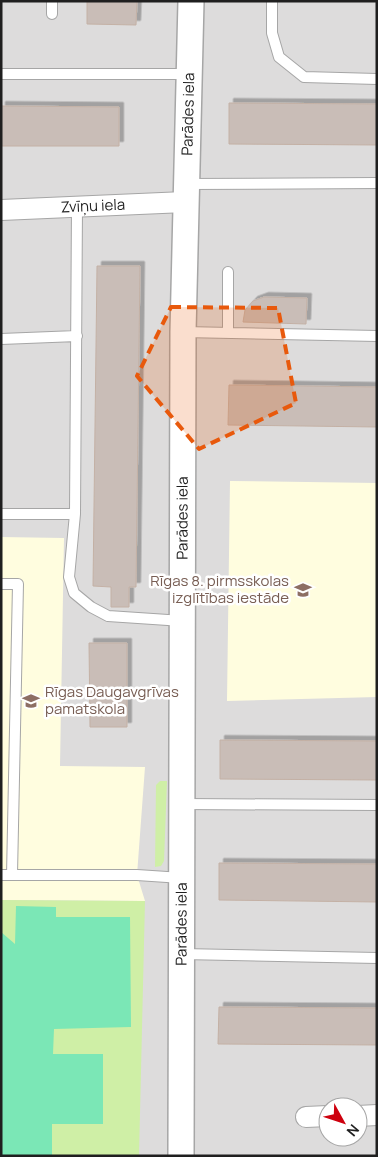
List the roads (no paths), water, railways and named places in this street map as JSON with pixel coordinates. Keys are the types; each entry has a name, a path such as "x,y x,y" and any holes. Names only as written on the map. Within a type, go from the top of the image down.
{"street":[{"name":"Parādes iela","path":"180,1156 184,332 190,1"},
{"name":"Zvīņu iela","path":"1,210 77,207 186,193"},
{"path":"306,1117 318,1116"}],"lane":[{"path":"52,1 52,14"},
{"path":"272,1 272,33 278,57 304,77 377,79"},
{"path":"1,74 189,74"},
{"path":"186,193 377,183"},
{"path":"77,207 75,514 69,577 74,594 91,607 108,616 183,621"},
{"path":"228,272 228,333"},
{"path":"184,332 377,336"},
{"path":"1,340 77,336"},
{"path":"1,514 75,514"},
{"path":"1,584 18,584 12,875"},
{"path":"182,804 377,805"},
{"path":"1,875 137,875 182,878"},
{"path":"182,954 377,958"}],"place":[{"name":"Rīgas 8. pirmsskolas izglītības iestāde","path":"303,590"},
{"name":"Rīgas Daugavgrīvas pamatskola","path":"31,701"}]}
